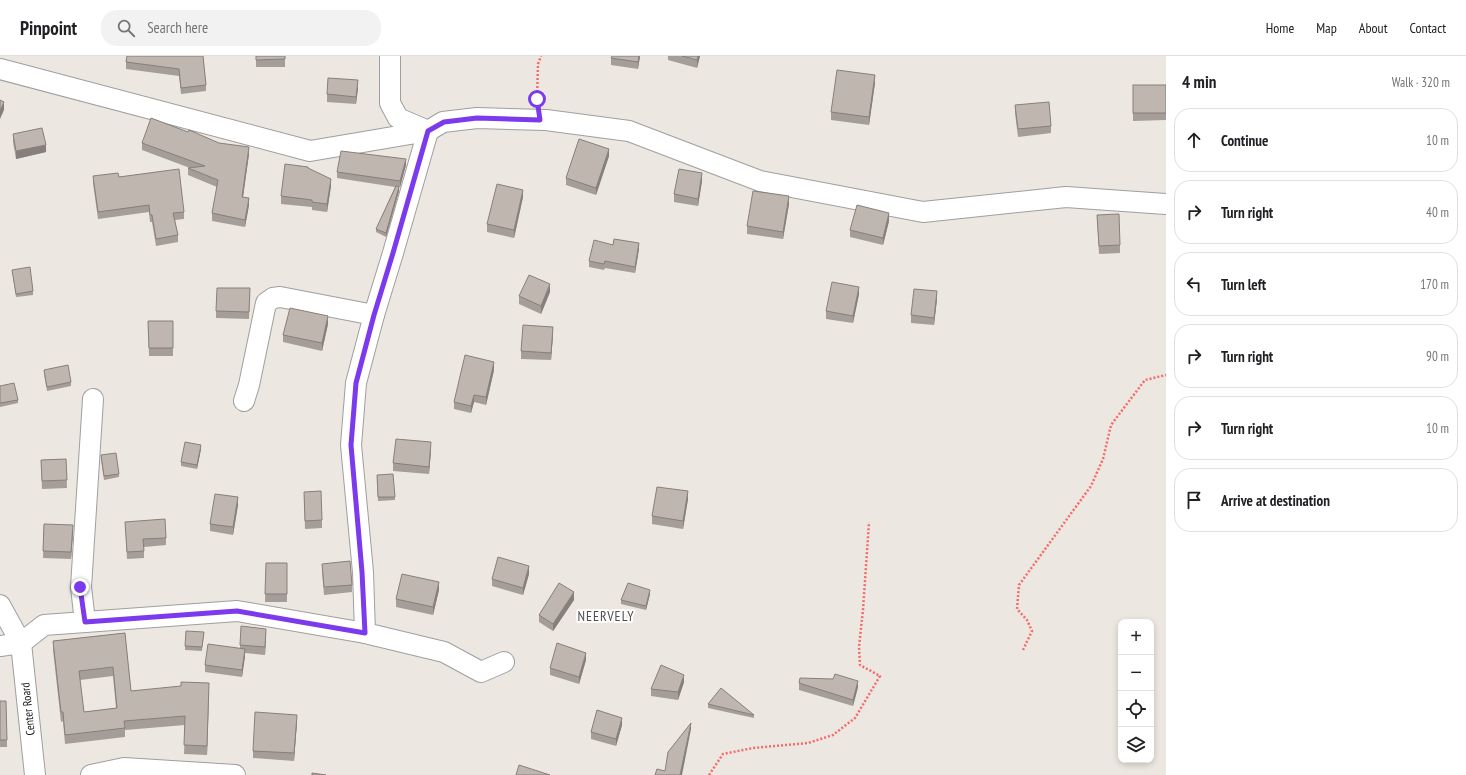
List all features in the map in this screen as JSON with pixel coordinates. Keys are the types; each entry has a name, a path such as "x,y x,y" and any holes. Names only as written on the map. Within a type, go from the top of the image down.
{"street":[{"path":"390,56 390,103 398,118 428,131"},
{"path":"0,69 310,150 428,131 444,122 477,118 546,120 628,131 760,181 923,212 1066,197 1166,204"},
{"path":"365,633 362,572 351,445 356,383 374,315 428,131"},
{"path":"244,401 249,385 266,303 273,298 280,297 374,315"},
{"path":"85,622 80,587 93,399"},
{"path":"0,605 21,643"},
{"path":"0,646 21,643 44,625 237,611 365,633 444,652 481,672 504,662"},
{"name":"Center Roard","path":"21,643 35,775"},
{"path":"91,775 124,768 235,775"}],"path":[{"path":"540,120 537,99 538,64 541,56"},
{"path":"1023,650 1032,631 1027,620 1017,609 1020,585 1091,486 1103,459 1112,425 1145,380 1166,375"},
{"path":"709,775 723,754 753,748 808,743 833,735 855,718 880,676 860,665 858,647 863,610 868,522"}],"building":[{"path":"127,56 203,56 206,85 181,88 179,69 126,62"},
{"path":"256,56 285,56 285,59 256,60"},
{"path":"612,56 639,56 638,62 611,58"},
{"path":"682,56 698,56 697,60"},
{"path":"837,70 875,75 869,117 831,112"},
{"path":"328,78 358,80 356,97 327,94"},
{"path":"1133,85 1166,85 1166,113 1133,113"},
{"path":"0,100 4,102 0,111"},
{"path":"1049,102 1051,126 1018,129 1015,105"},
{"path":"151,118 188,132 189,130 219,143 249,147 242,197 249,198 245,220 212,213 218,180 188,168 205,166 142,143"},
{"path":"42,128 46,145 16,151 13,134"},
{"path":"579,139 609,149 596,188 566,178"},
{"path":"341,151 406,159 400,181 337,172"},
{"path":"285,164 308,167 331,179 327,204 312,202 312,200 281,196"},
{"path":"179,169 184,212 173,213 178,235 156,239 149,205 98,212 93,176 118,173 119,177"},
{"path":"679,169 702,173 698,199 674,194"},
{"path":"497,184 523,190 514,230 487,224"},
{"path":"396,186 399,187 386,233 376,229"},
{"path":"753,191 789,196 783,232 747,226"},
{"path":"857,205 889,213 883,238 850,230"},
{"path":"1119,214 1120,245 1099,246 1097,215"},
{"path":"614,239 639,243 635,267 605,261 604,264 589,261 594,240 613,245"},
{"path":"30,267 33,291 16,294 12,270"},
{"path":"529,275 550,284 541,306 519,296"},
{"path":"832,282 859,287 853,316 826,311"},
{"path":"217,288 250,288 249,312 216,311"},
{"path":"914,289 937,291 934,318 911,315"},
{"path":"290,308 328,316 322,343 283,335"},
{"path":"148,321 173,321 173,348 149,348"},
{"path":"523,325 553,327 551,353 521,351"},
{"path":"465,355 494,362 486,397 474,395 471,406 454,402"},
{"path":"68,365 71,382 47,387 44,370"},
{"path":"14,383 18,400 0,403 0,386"},
{"path":"396,439 431,442 429,467 393,463"},
{"path":"185,442 201,445 197,465 181,462"},
{"path":"116,453 119,474 104,476 101,455"},
{"path":"66,459 67,480 42,481 41,460"},
{"path":"393,474 395,497 378,497 377,475"},
{"path":"657,487 688,491 683,521 652,516"},
{"path":"321,491 322,520 305,521 304,492"},
{"path":"215,494 238,497 233,527 210,524"},
{"path":"165,519 166,538 143,539 144,551 127,552 125,522"},
{"path":"44,524 73,525 71,552 43,551"},
{"path":"498,557 529,566 523,588 492,579"},
{"path":"350,561 352,585 324,587 322,564"},
{"path":"266,563 287,563 287,594 265,594"},
{"path":"402,574 439,582 433,607 396,599"},
{"path":"559,583 574,592 553,624 539,615"},
{"path":"628,583 650,590 646,606 621,600"},
{"path":"241,626 266,629 265,647 240,645"},
{"path":"186,631 204,632 202,647 185,646"},
{"path":"125,633 131,691 181,686 181,682 209,683 207,746 184,745 185,716 124,721 125,728 65,735 53,641","holes":["113,667 117,708 84,712 79,671"]},
{"path":"557,643 586,653 579,677 550,668"},
{"path":"208,644 245,649 242,670 205,665"},
{"path":"661,665 684,675 678,692 651,689"},
{"path":"835,674 858,681 853,700 799,683 800,678 833,679"},
{"path":"721,688 754,715 708,704"},
{"path":"0,701 6,701 7,740 0,740"},
{"path":"597,710 622,718 616,739 591,732"},
{"path":"255,712 297,715 294,753 253,751"},
{"path":"691,723 680,775 655,775 657,769 665,771 668,752"},
{"path":"519,765 550,775 516,775"},
{"path":"312,773 326,775 312,775"}],"district":[{"name":"NEERVELY","path":"606,616"}],"route":[{"path":"80,587 85,622 237,611 365,633 362,572 351,445 356,383 374,315 428,131 444,122 477,118 540,120 537,99"}]}
